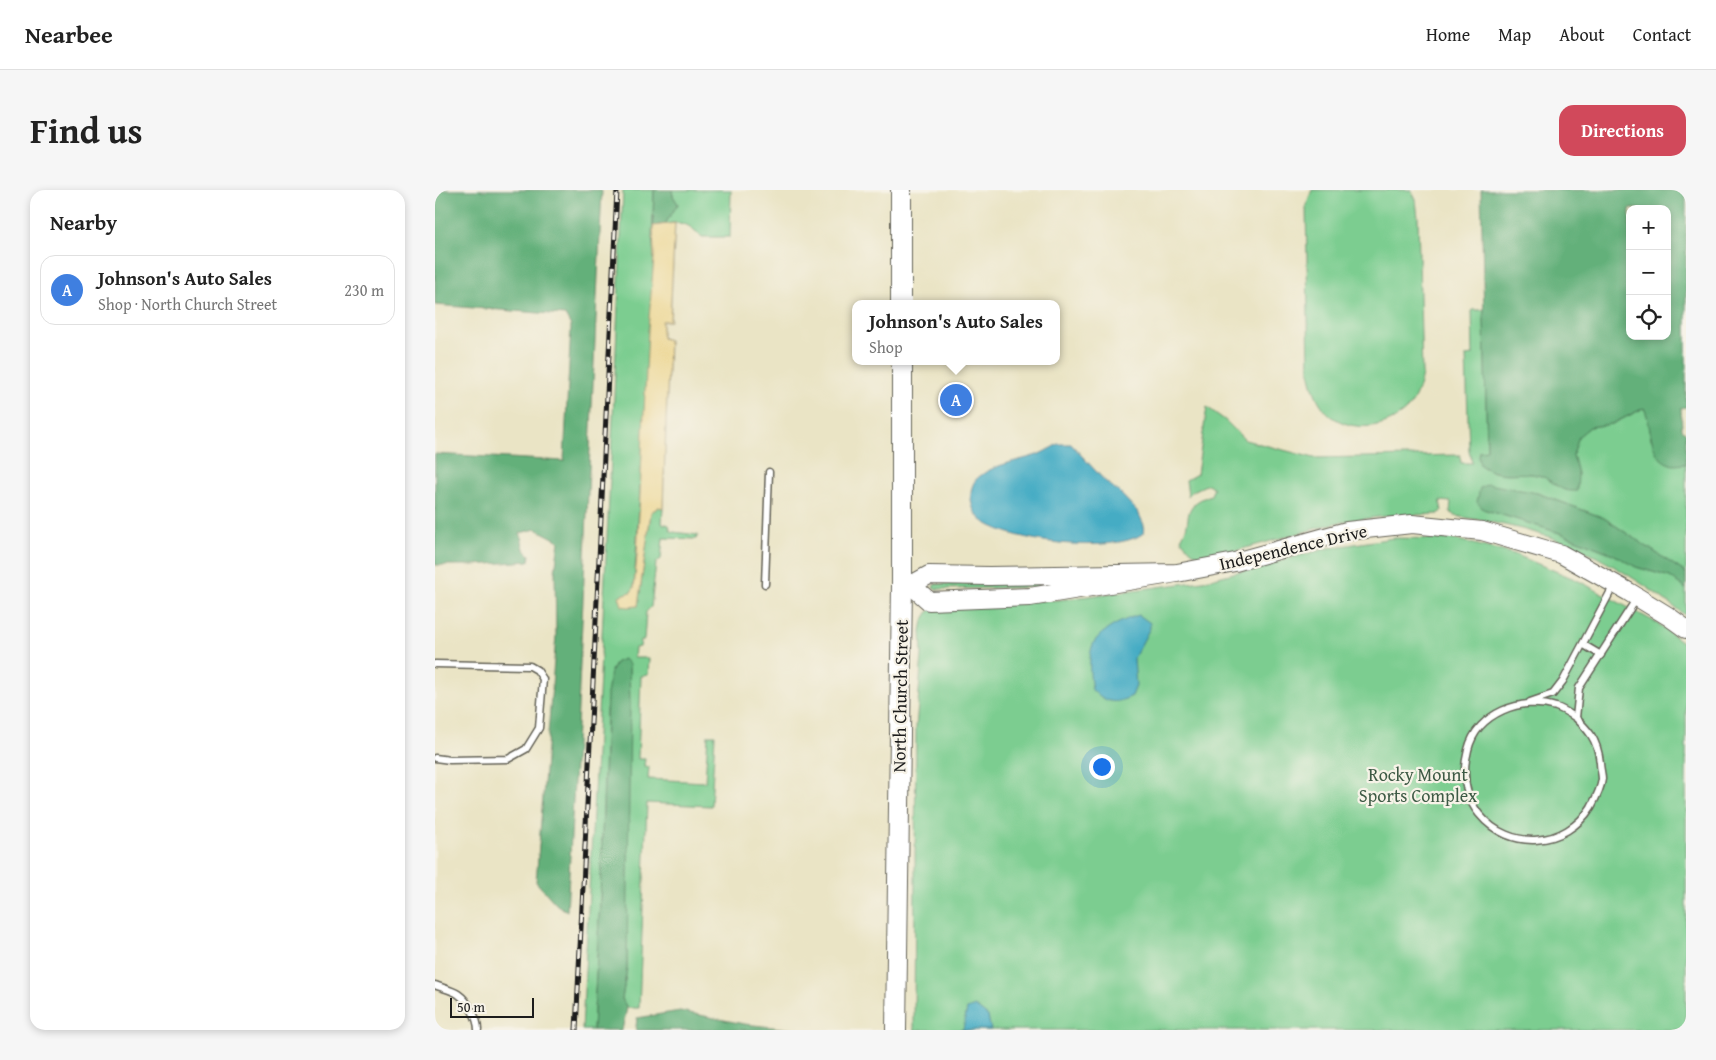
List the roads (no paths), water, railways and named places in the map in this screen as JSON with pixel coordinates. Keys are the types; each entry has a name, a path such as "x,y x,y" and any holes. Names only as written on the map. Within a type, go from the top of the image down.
{"main road":[{"path":"901,190 901,300"},
{"name":"North Church Street","path":"896,1030 902,585 902,365"}],"street":[{"name":"Independence Drive","path":"1177,574 1235,562 1347,531 1412,524 1481,531 1561,554 1637,597 1686,629"},
{"path":"1177,574 1030,597 929,601 911,585 929,575 1177,574"}],"lane":[{"path":"765,584 769,472"},
{"path":"1529,703 1557,707 1576,718 1591,734 1598,749 1601,779 1597,798 1584,818 1569,830 1545,839 1525,840 1500,832 1485,822 1474,807 1465,786 1464,767 1470,743 1482,725 1497,713 1553,694 1563,681 1584,644 1615,584"},
{"path":"1576,718 1579,688 1637,597"},
{"path":"1584,644 1601,655"},
{"path":"435,664 530,666 537,670 543,679 539,728 526,748 508,759 450,760 435,758"},
{"path":"435,985 458,994 468,1004 478,1025 478,1030"}],"water":[{"path":"1058,444 1071,444 1105,481 1119,492 1138,512 1144,525 1143,534 1128,540 1109,544 1063,543 1018,536 984,522 978,517 973,507 971,490 978,478 993,468 1037,455"},
{"path":"1139,615 1150,623 1150,628 1134,658 1136,686 1132,696 1120,701 1102,698 1092,690 1090,663 1092,647 1099,636 1105,631 1126,619"},
{"path":"975,1006 988,1016 991,1030 960,1030 963,1029 967,1009"}],"railway":[{"path":"576,1030 617,190"}],"place":[{"name":"Johnson's Auto Sales","path":"956,400"}],"park label":[{"name":"Rocky Mount Sports Complex","path":"1418,784"}]}
